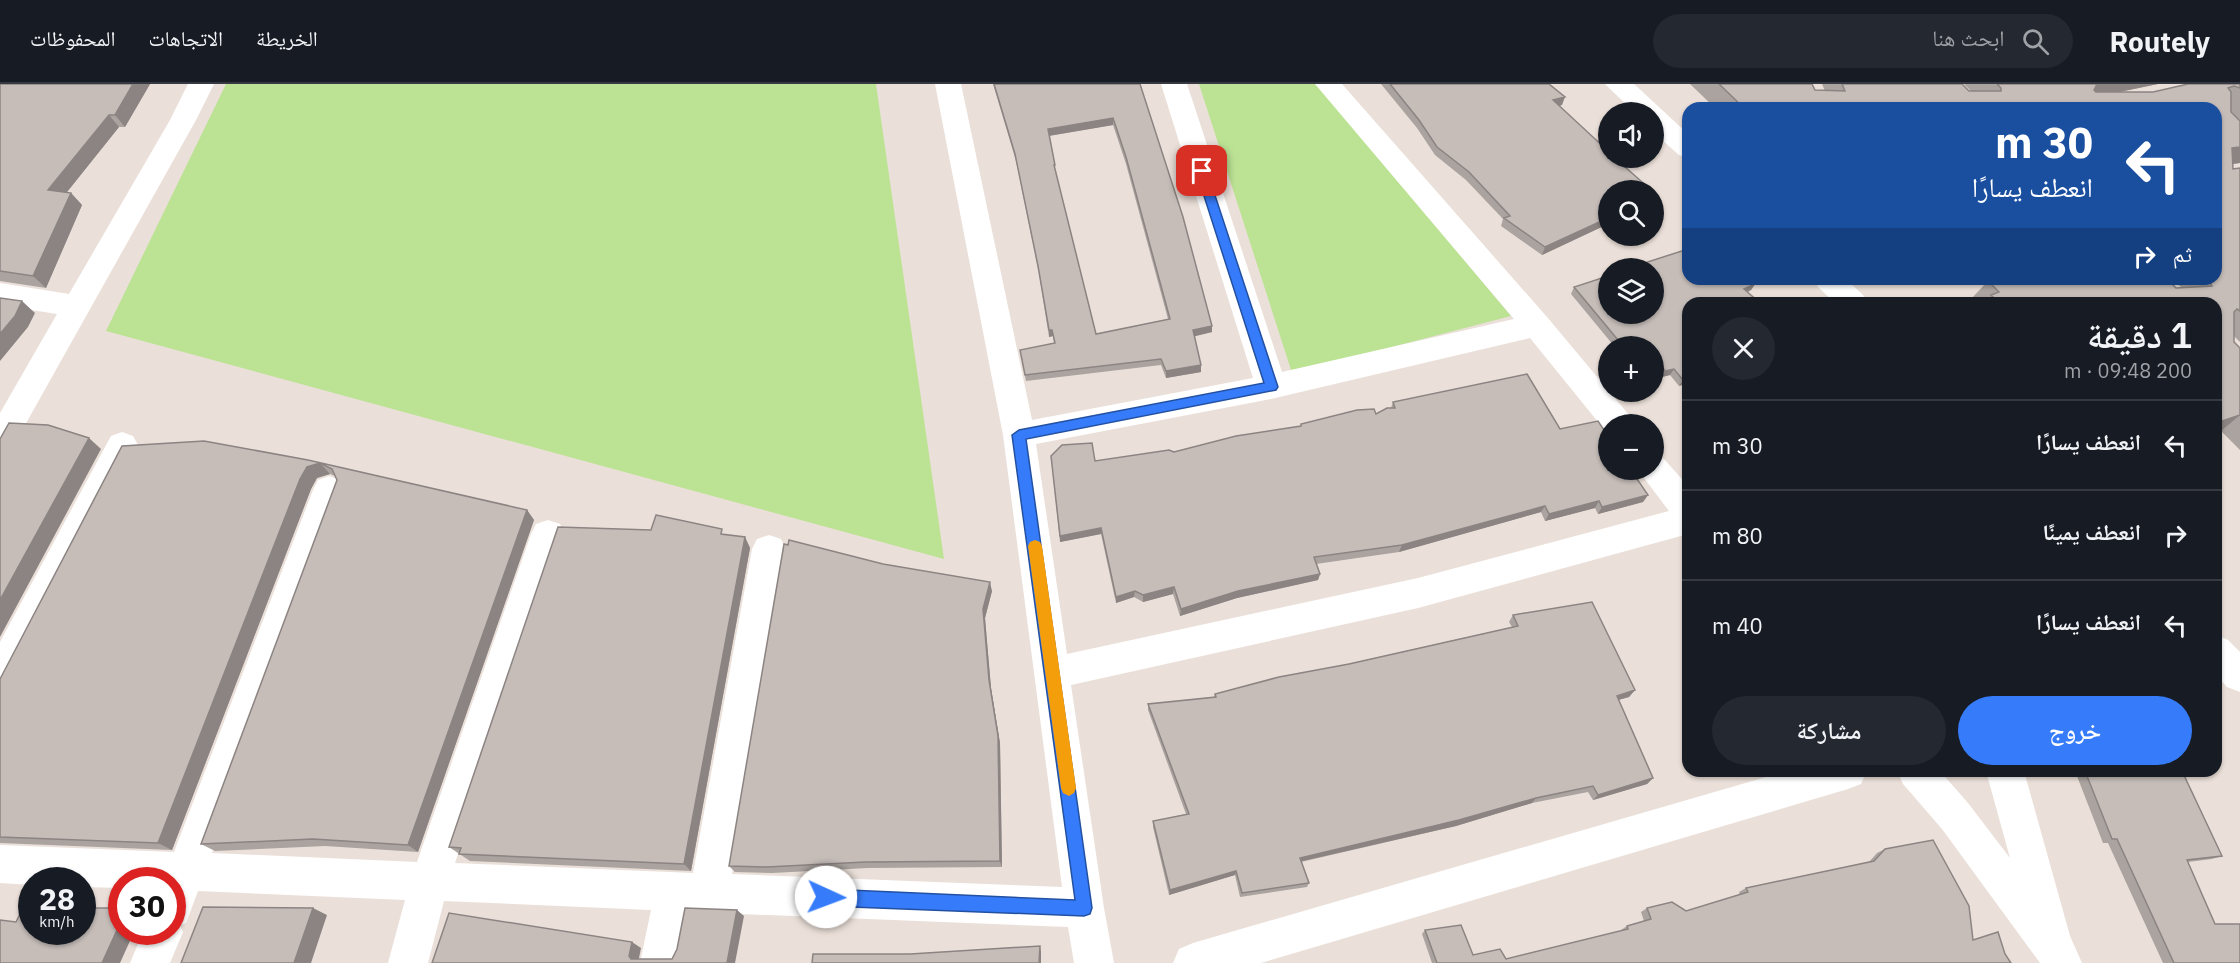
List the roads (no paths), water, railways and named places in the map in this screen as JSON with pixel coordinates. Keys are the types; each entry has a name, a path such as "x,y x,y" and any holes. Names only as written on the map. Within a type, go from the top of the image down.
{"street":[{"path":"0,441 183,120 201,84"},
{"path":"948,84 1019,435 1054,673 1084,908 1094,963"},
{"path":"1174,84 1271,387"},
{"path":"1328,84 1538,325 1610,414"},
{"path":"1618,84 1638,102"},
{"path":"1664,127 1682,143"},
{"path":"1834,285 1847,297"},
{"path":"0,294 75,306"},
{"path":"1019,435 1271,387 1538,325"},
{"path":"0,677 122,446"},
{"path":"1663,480 1682,503"},
{"path":"186,876 329,490"},
{"path":"1054,673 1418,593 1682,522"},
{"path":"408,963 430,881 548,534"},
{"path":"660,963 691,892 769,549"},
{"path":"2222,657 2240,676"},
{"path":"1193,963 1828,777"},
{"path":"1921,777 1955,816 2059,957"},
{"path":"2007,777 2059,957"},
{"path":"0,864 1084,908"},
{"path":"150,963 158,945"}]}
